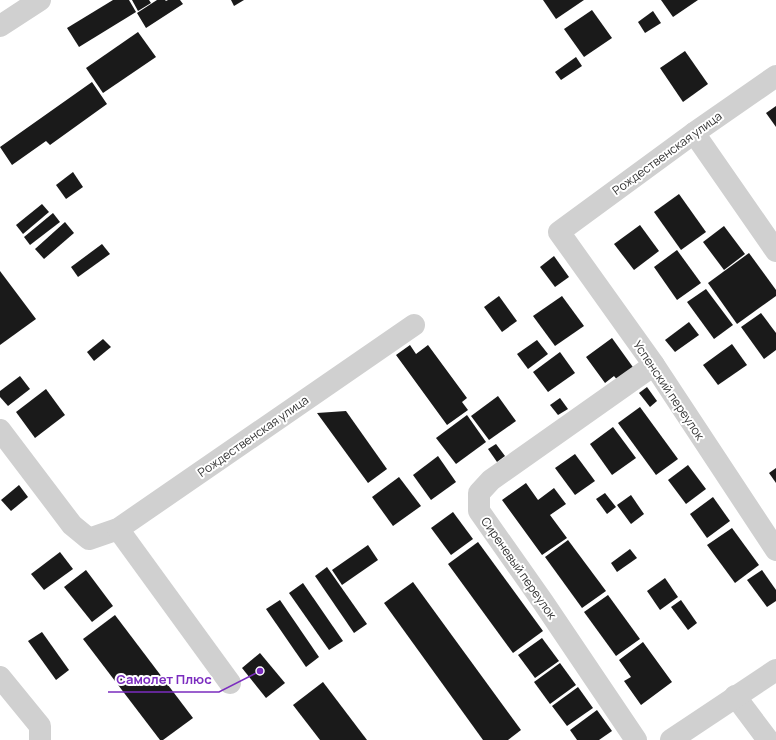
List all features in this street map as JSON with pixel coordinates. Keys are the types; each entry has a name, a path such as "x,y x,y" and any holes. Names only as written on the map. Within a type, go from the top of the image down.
{"street":[{"path":"0,26 40,0"},
{"name":"Рождественская улица","path":"559,232 694,133 776,76"},
{"path":"694,133 776,251"},
{"name":"Успенский переулок","path":"559,232 654,365 776,550"},
{"name":"Рождественская улица","path":"0,430 72,524 89,539 118,529 414,325"},
{"name":"Сиреневый переулок","path":"636,740 480,511 479,493 491,480 654,365"},
{"path":"118,529 230,683"},
{"path":"671,740 776,670"},
{"path":"0,677 40,726 40,740"},
{"path":"735,696 768,740"}],"building":[{"path":"113,0 129,0 136,12 79,47 67,28"},
{"path":"132,0 149,0 151,3 138,11"},
{"path":"157,0 180,0 183,4 146,28 137,13"},
{"path":"231,0 244,0 234,6"},
{"path":"543,0 584,0 556,19"},
{"path":"661,0 698,0 673,17"},
{"path":"592,10 612,38 584,57 564,29"},
{"path":"653,11 661,23 645,33 638,22"},
{"path":"138,32 156,57 103,93 86,68"},
{"path":"685,51 708,84 683,102 660,68"},
{"path":"576,57 582,66 561,80 555,72"},
{"path":"92,82 107,104 50,145 46,141 12,165 0,147"},
{"path":"776,106 776,127 766,113"},
{"path":"73,172 83,187 66,199 56,185"},
{"path":"679,194 706,232 681,250 654,212"},
{"path":"42,204 49,212 23,234 16,225"},
{"path":"53,213 60,222 30,245 24,237"},
{"path":"65,222 74,233 44,259 35,249"},
{"path":"640,225 659,251 634,270 614,244"},
{"path":"724,226 745,254 724,270 703,242"},
{"path":"102,244 110,254 78,277 71,267"},
{"path":"677,250 701,283 677,300 654,267"},
{"path":"749,253 776,290 776,296 737,324 708,283"},
{"path":"554,256 569,277 555,287 540,267"},
{"path":"0,271 36,319 0,345"},
{"path":"706,289 733,325 714,339 687,302"},
{"path":"499,296 517,321 502,332 484,307"},
{"path":"562,296 584,326 555,346 533,316"},
{"path":"761,313 776,333 776,350 764,359 741,327"},
{"path":"689,322 699,335 675,352 665,340"},
{"path":"612,338 635,370 619,382 614,376 605,383 586,357"},
{"path":"103,339 111,347 94,361 87,352"},
{"path":"537,340 548,354 528,369 517,354"},
{"path":"732,344 747,365 718,385 703,365"},
{"path":"410,345 416,354 428,345 467,398 462,402 468,410 447,425 396,355"},
{"path":"560,352 575,373 548,392 533,372"},
{"path":"20,376 30,389 8,406 0,397 0,391"},
{"path":"647,387 657,401 650,407 639,393"},
{"path":"46,389 65,415 35,438 16,412"},
{"path":"498,396 516,421 489,440 471,416"},
{"path":"560,398 568,409 558,415 550,405"},
{"path":"640,407 678,459 656,475 618,423"},
{"path":"346,411 387,469 368,483 317,413"},
{"path":"467,415 486,442 456,464 436,438"},
{"path":"613,427 636,458 612,475 590,444"},
{"path":"496,444 505,456 497,462 488,449"},
{"path":"575,454 595,481 575,495 555,468"},
{"path":"438,456 456,482 431,500 413,475"},
{"path":"688,465 706,489 686,504 668,480"},
{"path":"776,468 776,483 769,473"},
{"path":"399,477 421,506 393,526 372,497"},
{"path":"526,483 538,500 554,488 566,504 550,515 567,538 542,555 502,500"},
{"path":"19,485 28,497 11,511 1,500"},
{"path":"605,493 616,507 607,514 596,499"},
{"path":"631,495 644,514 631,524 617,505"},
{"path":"713,497 730,521 707,538 690,514"},
{"path":"453,512 473,539 451,555 431,528"},
{"path":"732,528 759,565 735,583 707,545"},
{"path":"568,540 606,591 582,608 545,557"},
{"path":"478,542 543,631 513,653 448,564"},
{"path":"368,545 378,560 342,585 332,570"},
{"path":"630,549 637,558 617,572 611,563"},
{"path":"60,552 73,569 44,590 31,574"},
{"path":"327,567 367,624 354,633 315,576"},
{"path":"86,570 113,606 92,622 64,587"},
{"path":"762,570 776,590 776,601 767,607 747,580"},
{"path":"665,578 678,597 660,610 647,591"},
{"path":"413,582 521,730 508,740 483,740 384,603"},
{"path":"303,583 343,641 329,650 289,593"},
{"path":"608,595 640,639 616,656 584,612"},
{"path":"280,600 319,657 306,667 266,609"},
{"path":"681,600 697,623 688,630 671,607"},
{"path":"115,615 193,718 163,740 160,740 83,639"},
{"path":"42,632 69,670 56,680 28,641"},
{"path":"542,638 559,661 535,678 518,655"},
{"path":"643,642 672,682 641,705 624,681 631,677 619,660"},
{"path":"260,653 285,683 266,698 242,668"},
{"path":"560,663 576,685 550,704 534,682"},
{"path":"323,682 367,740 320,740 293,705"},
{"path":"578,687 593,708 567,726 552,706"},
{"path":"597,710 612,731 599,740 577,740 570,730"}],"place":[{"name":"Самолет Плюс","path":"260,671"}]}
